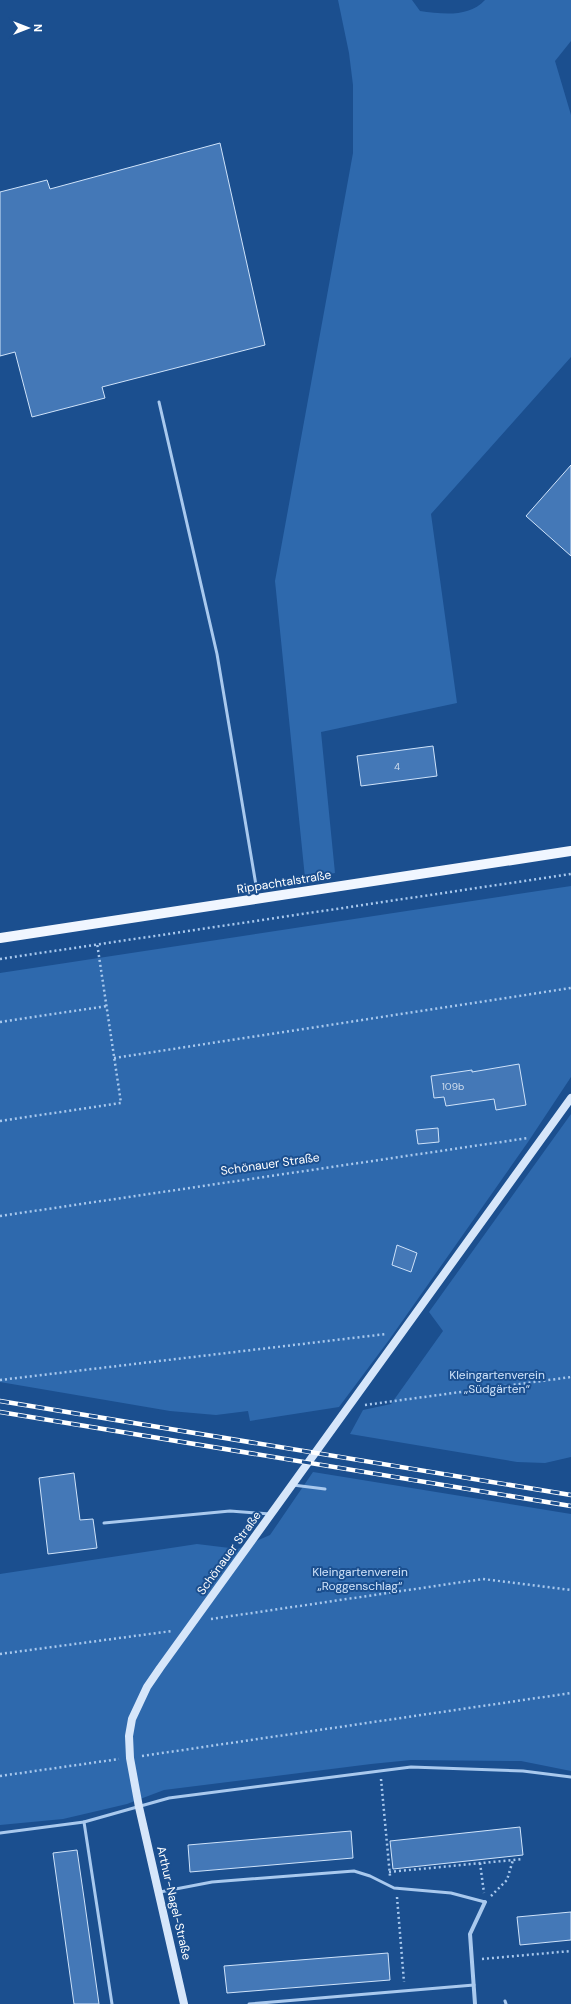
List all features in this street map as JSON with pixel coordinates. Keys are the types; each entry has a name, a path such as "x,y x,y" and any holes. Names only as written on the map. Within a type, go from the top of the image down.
{"main road":[{"name":"Rippachtalstraße","path":"0,938 571,851"}],"street":[{"name":"Schönauer Straße","path":"139,1807 130,1758 129,1736 132,1719 148,1687 186,1632 571,1098"},
{"name":"Arthur-Nagel-Straße","path":"139,1807 160,1892 184,2004"},
{"path":"475,2004 470,1934 485,1902"}],"lane":[{"path":"159,402 217,654 258,899"},
{"path":"292,1485 325,1489"},
{"path":"104,1523 230,1511 272,1514"},
{"path":"0,1833 84,1822 169,1798 411,1767 523,1771 571,1777"},
{"path":"84,1822 112,2004"},
{"path":"160,1892 212,1882 354,1871 370,1876 394,1888 451,1893 485,1902"},
{"path":"250,2004 474,1985"}],"path":[{"path":"0,959 97,943 571,874"},
{"path":"0,1121 121,1103 97,943"},
{"path":"114,1058 571,988"},
{"path":"0,1022 107,1006"},
{"name":"Schönauer Straße","path":"0,1216 544,1135"},
{"path":"0,1380 402,1332"},
{"path":"348,1407 571,1377"},
{"path":"195,1621 483,1579 571,1590"},
{"path":"0,1654 169,1630 186,1632"},
{"path":"0,1776 571,1693"},
{"path":"485,1902 507,1880 513,1860"},
{"path":"389,1872 523,1860"},
{"path":"480,1863 485,1902"},
{"path":"472,1960 571,1951"}],"green space":[{"path":"338,0 412,0 420,11 446,14 471,10 485,0 571,0 571,41 555,61 571,115 571,357 431,514 457,703 321,732 335,873 305,878 275,581 353,153 353,85 349,53"},
{"path":"571,886 571,1077 528,1142 389,1340 339,1407 250,1421 248,1411 216,1415 170,1411 0,1382 0,973"},
{"name":"Kleingartenverein „Südgärten“","path":"571,1114 571,1457 545,1463 517,1462 350,1434 363,1410 391,1404 443,1331 429,1312"},
{"name":"Kleingartenverein „Roggenschlag“","path":"313,1472 571,1514 571,1771 521,1761 411,1760 164,1790 127,1804 63,1819 0,1825 0,1574 197,1544 238,1549 270,1535"}],"building":[{"path":"220,143 265,345 102,387 105,398 32,417 15,352 0,356 0,192 47,180 50,189"},
{"path":"571,465 571,556 526,516"},
{"path":"433,746 437,776 361,786 357,756"},
{"path":"519,1064 526,1105 496,1110 494,1099 446,1106 444,1097 434,1098 431,1076 472,1070 472,1072"},
{"path":"438,1128 439,1142 418,1144 416,1130"},
{"path":"397,1245 417,1253 411,1272 392,1265"},
{"path":"74,1473 80,1520 93,1519 97,1548 48,1554 39,1478"},
{"path":"520,1827 523,1855 393,1869 390,1841"},
{"path":"351,1831 353,1858 190,1872 188,1845"},
{"path":"77,1850 99,2004 74,2004 53,1853"},
{"path":"571,1912 571,1940 520,1945 517,1917"},
{"path":"388,1953 390,1980 227,1993 224,1966"}],"railway":[{"path":"0,1401 571,1495"},
{"path":"0,1412 571,1506"}]}
